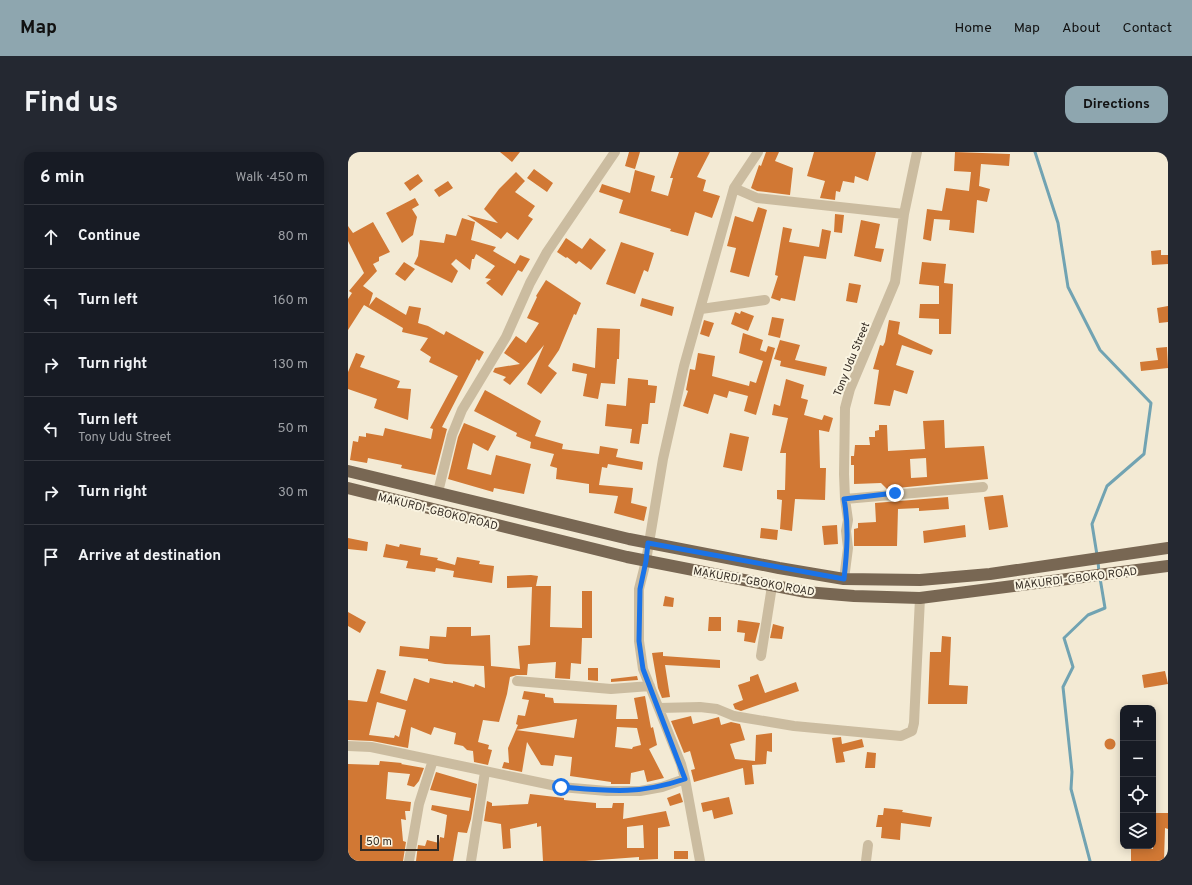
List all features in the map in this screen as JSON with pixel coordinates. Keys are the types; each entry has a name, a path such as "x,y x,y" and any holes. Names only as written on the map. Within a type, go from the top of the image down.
{"main road":[{"path":"348,471 648,543 844,579 928,579 990,574 1168,548"},
{"name":"MAKURDI-GBOKO ROAD","path":"348,488 646,561 772,586 854,596 920,598 1168,566"}],"street":[{"path":"438,492 452,435 462,410 506,337 530,282 546,252 615,152"},
{"path":"700,861 685,779 643,669 639,641 640,589 664,453 681,372 701,309 734,188 758,152"},
{"name":"Tony Udu Street","path":"844,579 848,548 846,531 848,520 844,499 844,436 847,398 895,282 904,214 917,152"},
{"path":"734,188 758,198 904,214"},
{"path":"701,309 765,300"},
{"path":"844,499 983,487"},
{"path":"761,656 772,586"},
{"path":"659,708 684,707 712,709 734,716 794,726 901,736 912,730 914,723 920,598"},
{"path":"516,681 582,688 611,689 650,686"},
{"path":"348,746 371,747 561,787 607,791 640,791 662,787 685,779"},
{"path":"409,861 419,804 434,760"},
{"path":"471,861 485,772"},
{"path":"866,861 868,845"}],"building":[{"path":"500,152 520,152 512,162"},
{"path":"629,152 640,152 635,169 625,166"},
{"path":"679,152 710,152 697,177 706,180 703,191 720,196 712,218 695,212 688,236 670,231 671,229 619,213 623,200 599,192 602,184 630,193 635,170 655,176 651,191 668,196 673,178 670,178"},
{"path":"766,152 779,152 775,161 793,168 790,195 757,191 751,188 759,165 761,166"},
{"path":"814,152 876,152 868,181 855,176 854,183 843,181 840,192 836,191 835,200 820,198 825,181 807,176"},
{"path":"955,152 1010,154 1009,166 981,164 979,186 990,189 987,202 977,200 974,233 949,230 950,220 934,219 931,241 923,239 927,209 942,211 946,188 969,191 971,172 954,171"},
{"path":"534,169 553,183 547,192 527,178"},
{"path":"516,172 525,181 515,192 535,206 528,216 533,219 518,240 507,232 501,239 467,215 498,223 484,209 499,189"},
{"path":"418,174 423,181 410,191 404,183"},
{"path":"448,181 453,188 439,197 434,190"},
{"path":"415,198 419,205 412,209 417,217 413,235 402,243 386,213"},
{"path":"758,207 767,210 749,277 730,272 736,248 727,246 735,216 753,222"},
{"path":"835,214 844,215 842,233 834,232"},
{"path":"462,218 475,222 471,240 496,247 493,251 515,264 520,255 530,259 522,272 518,270 502,296 486,283 491,279 485,278 495,266 476,254 474,259 472,259 470,270 456,259 451,264 458,271 452,283 414,264 418,256 420,240 444,243 446,234 456,236"},
{"path":"861,220 880,224 875,248 884,249 881,262 854,256"},
{"path":"373,222 390,252 379,257 379,261 373,264 377,271 363,286 373,293 369,306 376,297 406,315 409,306 421,308 418,323 428,326 444,335 446,331 484,352 479,361 477,359 442,427 447,429 435,475 401,468 402,465 368,458 367,463 350,460 353,441 358,442 359,436 366,437 366,433 383,436 385,428 431,439 433,429 430,428 458,376 429,362 431,357 420,350 428,338 402,332 403,328 364,305 348,330 348,299 352,293 349,291 364,273 348,241 348,226 353,233"},
{"path":"783,227 792,229 789,242 819,247 822,229 831,231 826,259 804,256 795,301 781,298 780,301 771,298 778,276 775,275"},
{"path":"566,238 582,249 590,238 606,250 591,270 579,261 576,264 557,252"},
{"path":"621,242 654,253 648,272 644,270 635,294 606,284"},
{"path":"1161,250 1161,255 1168,255 1168,264 1152,265 1151,251"},
{"path":"404,262 415,269 405,281 395,274"},
{"path":"922,262 946,264 944,283 953,284 951,334 939,334 939,319 919,318 920,304 939,304 939,286 919,284"},
{"path":"546,280 581,303 576,315 574,314 559,350 548,366 557,373 541,394 527,384 544,345 510,385 503,380 506,377 493,372 495,368 520,364 504,353 516,336 526,343 539,323 527,318 537,297 536,296"},
{"path":"849,283 861,285 857,303 846,301"},
{"path":"642,298 674,307 672,316 640,306"},
{"path":"1168,306 1168,322 1159,323 1157,308"},
{"path":"741,311 754,316 748,331 731,324 735,312 740,314"},
{"path":"772,317 784,319 780,338 768,335"},
{"path":"704,320 714,323 709,337 700,334"},
{"path":"889,320 900,322 898,334 933,350 931,355 902,345 896,365 914,371 907,394 894,390 890,406 874,404 879,370 873,369 880,345 883,346 885,342"},
{"path":"597,328 620,329 619,359 617,359 615,384 601,383 598,399 583,396 587,374 572,371 573,363 595,368"},
{"path":"743,333 763,340 760,350 766,352 768,346 775,348 756,415 744,411 748,396 729,391 727,398 714,394 708,414 683,406 688,391 686,390 690,369 695,370 698,353 715,356 712,376 749,386 750,381 756,383 763,361 739,353"},
{"path":"780,340 800,345 795,360 827,367 825,376 780,366 781,361 774,359"},
{"path":"1167,347 1168,368 1141,371 1140,362 1158,360 1156,348"},
{"path":"356,353 365,356 360,367 400,381 397,388 411,389 408,420 374,408 377,399 348,389 348,372"},
{"path":"628,378 648,380 648,385 657,386 655,403 650,403 648,424 642,424 639,444 630,443 632,429 605,426 607,404 626,406"},
{"path":"786,379 804,385 801,398 808,400 804,415 822,420 824,415 833,418 829,432 819,430 820,468 826,468 825,500 795,499 792,531 780,529 782,500 777,499 777,490 785,490 786,453 780,453 788,418 772,415 774,404 780,406"},
{"path":"485,390 541,421 535,436 563,444 562,449 599,454 600,446 618,449 616,457 643,462 642,470 608,464 607,468 602,467 599,485 633,488 631,503 647,507 644,521 614,513 618,496 589,493 589,484 556,479 557,468 550,466 554,454 530,448 531,442 516,436 517,433 474,411"},
{"path":"944,420 945,448 984,446 988,479 887,489 881,483 854,484 854,465 851,465 851,456 854,456 855,445 870,445 869,437 875,437 875,431 879,430 879,425 887,425 888,451 925,449 923,421","holes":["926,458 927,477 911,478 910,459"]},
{"path":"464,423 496,436 488,451 473,443 467,469 491,475 496,455 531,464 524,494 494,488 493,492 448,479 458,437"},
{"path":"730,433 749,437 742,471 723,467"},
{"path":"1003,495 1008,527 989,530 984,497"},
{"path":"948,497 949,509 919,511 919,508 898,509 897,546 854,546 854,529 858,528 858,523 876,522 875,503"},
{"path":"837,525 838,544 824,545 822,526"},
{"path":"965,525 966,537 924,543 923,531"},
{"path":"761,528 778,530 777,540 760,538"},
{"path":"348,538 368,542 367,551 348,549"},
{"path":"386,544 399,547 400,544 421,548 420,555 438,558 437,560 455,565 457,557 480,561 479,564 494,566 492,583 453,577 454,571 436,568 435,572 406,568 408,561 383,557"},
{"path":"507,576 538,576 536,586 551,586 550,627 582,628 582,591 592,591 592,638 582,638 581,664 571,663 570,679 555,678 556,662 528,664 527,675 510,677 499,722 483,720 478,742 489,745 488,749 492,750 488,765 474,762 473,751 467,750 463,746 454,744 456,733 434,727 431,735 411,727 408,748 372,741 348,740 348,700 367,702 377,669 386,671 380,693 407,701 414,678 429,683 430,678 453,683 453,681 474,687 475,684 485,688 484,666 445,664 428,661 428,659 399,656 400,646 429,649 430,636 446,637 447,627 471,627 471,636 490,635 491,666 520,669 518,646 530,645 532,587 507,588","holes":["377,702 406,710 399,737 395,735 394,738 369,735"]},
{"path":"665,596 674,598 673,607 663,606"},
{"path":"348,612 366,622 360,633 348,626"},
{"path":"709,617 721,617 721,631 708,631"},
{"path":"738,620 760,623 755,643 744,641 745,633 737,632"},
{"path":"773,624 784,627 782,639 770,638"},
{"path":"942,636 951,637 949,685 968,686 967,704 928,704 930,652 941,652"},
{"path":"663,652 663,656 720,660 720,668 665,665 670,697 662,698 658,688 652,653"},
{"path":"588,668 598,668 598,681 588,680"},
{"path":"1165,671 1168,684 1144,688 1142,675"},
{"path":"758,674 765,693 796,682 799,691 741,711 735,709 733,704 743,700 738,685 750,681 750,677"},
{"path":"637,676 638,680 611,682 611,679"},
{"path":"524,691 545,694 545,697 553,698 554,703 617,705 616,719 638,719 634,698 645,696 651,728 653,727 657,745 649,749 664,778 647,782 644,770 631,773 630,784 611,784 611,782 570,776 572,757 555,755 553,766 541,765 527,742 522,772 502,768 504,762 509,763 508,748 518,725 516,724 518,715 525,716 529,700 522,699","holes":["577,719 574,738 516,730","617,727 637,728 641,745 633,747 632,749 615,747"]},
{"path":"691,716 693,724 719,717 721,725 731,722 740,724 745,740 730,744 735,759 755,761 756,735 772,733 772,752 767,751 766,764 752,765 754,784 745,785 743,768 694,782 691,770 695,769 690,751 684,753 671,721"},
{"path":"841,737 842,744 862,739 864,747 843,752 845,762 836,763 832,738"},
{"path":"1110,738 1114,740 1116,744 1114,748 1110,750 1106,748 1104,744 1106,740"},
{"path":"867,752 876,753 875,768 865,768"},
{"path":"380,761 402,763 401,764 424,768 419,781 414,787 407,785 410,774 388,772 386,799 411,802 410,811 405,811 406,820 401,819 403,841 406,842 403,861 348,861 348,764 379,765"},
{"path":"436,772 477,784 471,819 467,833 458,832 453,861 416,861 418,845 425,846 427,840 439,843 440,837 444,838 447,815 431,810 432,805 469,811 471,798 430,790"},
{"path":"680,793 683,802 670,806 667,798"},
{"path":"530,794 564,798 564,800 596,803 596,808 612,808 613,803 624,803 623,819 666,811 670,826 658,828 658,859 639,860 639,857 585,861 543,861 541,826 537,827 537,823 510,829 511,848 503,849 501,824 484,821 487,801 492,803 492,806 528,804","holes":["643,825 644,848 627,848 627,827"]},
{"path":"729,797 733,814 714,819 712,810 703,812 701,803"},
{"path":"884,808 903,810 902,812 932,817 930,827 901,823 900,840 881,838 882,827 876,827 878,815 883,815"},
{"path":"1156,813 1168,813 1168,829 1165,828 1164,861 1131,861 1131,849 1156,849"},
{"path":"674,851 688,851 688,859 674,859"}],"waterway":[{"path":"1035,152 1058,223 1068,287 1100,350 1151,403 1144,454 1107,486 1092,524 1097,555"},
{"path":"1098,561 1099,573"},
{"path":"1090,861 1071,789 1072,772 1063,687 1073,667 1064,638 1088,615 1105,608 1100,578"}],"route":[{"path":"561,787 607,791 640,791 662,787 685,779 681,764 643,669 639,641 640,589 648,543 844,579 848,548 846,531 848,520 844,499 895,493"}]}
